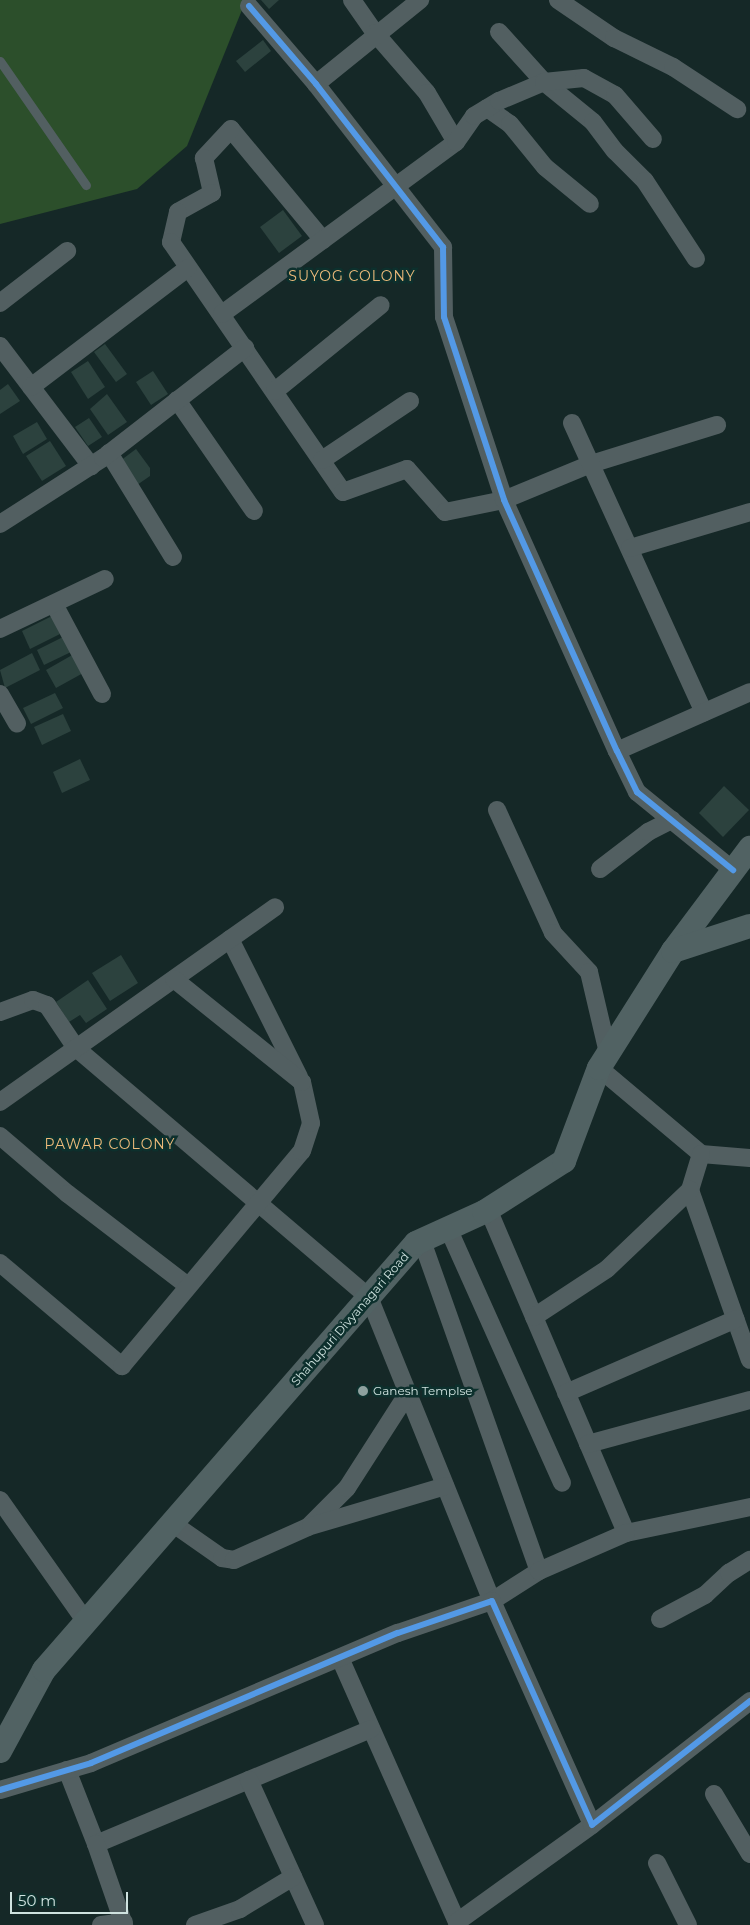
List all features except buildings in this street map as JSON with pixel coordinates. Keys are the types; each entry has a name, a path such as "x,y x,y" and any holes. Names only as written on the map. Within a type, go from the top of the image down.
{"main road":[{"name":"Shahupuri Divyanagari Road","path":"0,1751 44,1670 369,1297 422,1241 488,1209 564,1161 604,1060 673,952 750,848"},
{"path":"673,952 750,926"}],"street":[{"path":"352,0 375,33 427,93 456,142"},
{"path":"316,84 375,33 420,0"},
{"path":"558,0 614,38 673,67 737,109"},
{"path":"250,6 316,84 443,247 444,317 504,500 617,751 637,792 733,870"},
{"path":"499,32 544,82 593,122 615,151 645,181 696,259"},
{"path":"222,314 456,142 474,116 487,108 544,82 584,78 615,95 653,138"},
{"path":"487,108 510,124 545,167 590,204"},
{"path":"323,240 231,129 204,158 212,193 178,212 171,242 343,492 407,469 445,512 504,500 591,464 717,425"},
{"path":"0,303 67,251"},
{"path":"31,386 188,268"},
{"path":"275,391 381,305"},
{"path":"0,346 91,466"},
{"path":"0,524 91,466 245,348"},
{"path":"178,400 254,511"},
{"path":"322,460 410,401"},
{"path":"572,423 704,712"},
{"path":"109,453 173,557"},
{"path":"630,548 750,512"},
{"path":"0,629 105,579"},
{"path":"54,604 102,694"},
{"path":"617,751 750,692"},
{"path":"0,694 17,724"},
{"path":"497,810 553,933 589,972 604,1060 701,1154 750,1158"},
{"path":"600,870 648,832 672,820"},
{"path":"0,1102 275,907"},
{"path":"0,1263 122,1366 257,1202 302,1151 309,1137 310,1109 302,1082 230,939"},
{"path":"174,979 302,1082"},
{"path":"0,1012 33,1000 47,1005 76,1048 369,1297 492,1601 592,1825"},
{"path":"0,1136 188,1286"},
{"path":"534,1317 607,1269 690,1190 701,1154"},
{"path":"690,1190 750,1360"},
{"path":"488,1209 626,1533"},
{"path":"448,1228 562,1483"},
{"path":"422,1241 538,1571"},
{"path":"566,1393 736,1319"},
{"path":"308,1527 347,1488 408,1394"},
{"path":"588,1444 750,1400"},
{"path":"172,1523 222,1558 234,1560 308,1527 445,1486"},
{"path":"0,1500 86,1622"},
{"path":"0,1790 91,1763 398,1633 492,1601 538,1571 626,1533 750,1506"},
{"path":"660,1619 705,1596 728,1574 750,1560"},
{"path":"340,1658 458,1923 592,1825 750,1701"},
{"path":"96,1844 371,1729"},
{"path":"67,1770 124,1923 101,1925"},
{"path":"249,1780 315,1925"},
{"path":"714,1794 750,1854"},
{"path":"657,1863 688,1925"},
{"path":"195,1925 240,1909 293,1877"}],"lane":[{"path":"0,61 86,185"}],"green space":[{"path":"0,0 246,0 187,146 137,189 0,224"}],"cycle path":[{"path":"249,6 316,84 443,247 444,317 504,500 617,751 637,792 733,870"},
{"path":"0,1790 91,1763 398,1633 492,1601 592,1825 750,1701"}],"place":[{"name":"Ganesh Templse","path":"363,1391"}],"district":[{"name":"SUYOG COLONY","path":"352,276"},
{"name":"PAWAR COLONY","path":"110,1144"}]}
